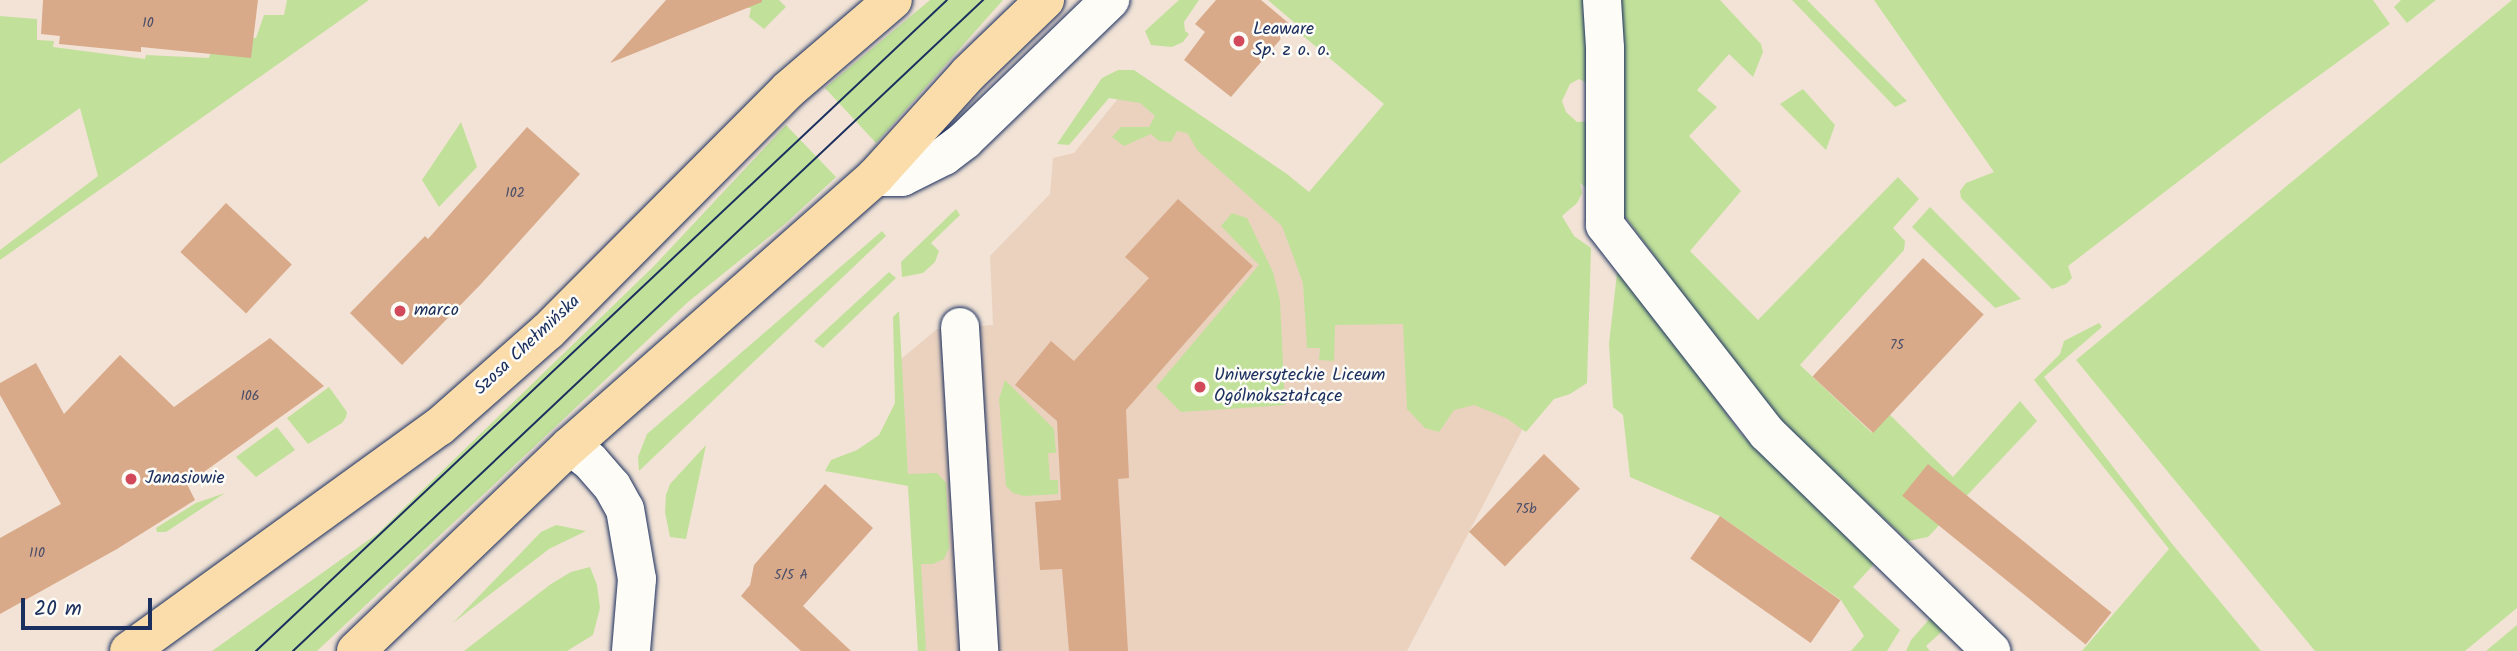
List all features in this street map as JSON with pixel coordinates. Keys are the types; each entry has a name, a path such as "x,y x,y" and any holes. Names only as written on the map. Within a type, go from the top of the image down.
{"main road":[{"name":"Szosa Chełmińska","path":"129,651 439,428 548,331 788,90 893,0"},
{"path":"356,651 570,446 875,177 968,74 1045,0"}],"street":[{"path":"875,177 902,177 944,156 965,140 1110,0"},
{"path":"1602,0 1605,48 1605,225 1767,433 1991,651"},
{"path":"960,327 979,651"},
{"path":"570,446 590,461 612,486 625,509 637,579 631,651"}],"shaded area":[{"name":"Uniwersyteckie Liceum Ogólnokształcące","path":"1133,80 1530,415 1407,651 918,651 901,359 937,329 993,325 990,256 1050,194 1053,158 1074,153"}],"green space":[{"path":"287,0 369,0 0,260 0,250 98,176 80,108 0,164 0,16 37,19 37,40 54,41 53,47 145,59 146,55 209,58 214,38 256,38 264,15 284,15"},
{"path":"746,0 779,0 786,7 764,29 749,17 751,8 745,8"},
{"path":"930,0 1003,0 876,143 825,88"},
{"path":"1179,0 1199,0 1184,22 1185,31 1189,34 1183,42 1172,47 1151,45 1145,31"},
{"path":"1268,0 1589,0 1591,85 1579,79 1570,84 1562,101 1566,112 1577,122 1592,121 1589,190 1580,183 1582,193 1577,203 1562,216 1574,236 1591,248 1587,383 1570,394 1554,399 1526,432 1506,418 1474,405 1454,410 1439,432 1425,428 1407,409 1403,324 1335,325 1334,361 1319,360 1320,348 1307,348 1303,283 1282,226 1198,151 1187,133 1177,131 1171,142 1159,141 1151,134 1124,146 1112,137 1121,127 1149,127 1155,116 1140,103 1109,98 1069,145 1057,144 1102,78 1118,70 1134,70 1287,174 1309,192 1384,104 1295,29 1296,24"},
{"path":"1614,0 1720,0 1761,44 1763,52 1753,77 1729,54 1697,90 1717,107 1689,136 1741,191 1690,251 1758,320 1898,177 1919,199 1893,228 1905,241 1904,250 1800,365 1872,433 1889,414 1953,477 2020,401 2037,421 1928,537 1908,541 1771,413 1621,211"},
{"path":"1792,0 1807,0 1907,101 1895,107"},
{"path":"1874,0 2373,0 2390,24 2273,109 2068,266 2072,278 2066,284 2052,289 1961,198 1960,191 1966,183 1994,172"},
{"path":"2401,0 2436,0 2407,23 2394,7"},
{"path":"2512,0 2517,0 2517,608 2465,651 2315,651 2076,360"},
{"path":"1803,89 1835,125 1826,150 1780,104"},
{"path":"461,122 477,167 439,207 422,180"},
{"path":"786,125 836,177 785,224 688,302 317,651 212,651 377,534 653,267"},
{"path":"1930,207 2021,299 1995,308 1912,227"},
{"path":"956,209 960,215 931,243 939,251 935,262 923,273 902,277 901,262"},
{"path":"1232,213 1247,218 1273,272 1280,301 1285,405 1181,412 1156,387 1259,265 1221,226"},
{"path":"882,231 886,236 639,471 638,457 647,434"},
{"path":"1618,264 1741,434 1875,563 1853,587 1900,630 1887,651 1851,651 1864,636 1841,600 1720,516 1630,477 1623,415 1613,407 1609,344"},
{"path":"889,272 896,278 823,348 814,341"},
{"path":"899,311 908,474 937,473 946,483 949,548 944,559 933,564 921,564 926,651 918,651 908,486 825,471 831,460 857,450 879,435 895,403 893,317"},
{"path":"2099,323 2102,327 2044,377 2173,545 2261,651 2082,651 2169,549 2034,380 2060,354 2064,341"},
{"path":"1005,380 1054,429 1056,453 1048,453 1050,480 1058,480 1058,494 1024,496 1013,493 1006,486 999,399"},
{"path":"329,387 347,412 346,417 342,423 308,444 287,418"},
{"path":"277,427 295,450 256,477 236,457"},
{"path":"706,445 686,539 670,537 665,512 670,484"},
{"path":"225,493 166,532 157,532 156,528 196,503"},
{"path":"556,525 586,531 549,549 453,623 541,532"},
{"path":"590,567 597,585 600,608 593,635 567,651 464,651 551,584 571,572"},
{"path":"1933,615 1948,626 1926,646 1930,651 1906,651 1911,640"},
{"path":"2517,625 2517,651 2486,651"}],"building":[{"path":"43,0 258,0 251,58 141,47 141,52 59,44 60,36 41,34"},
{"path":"666,0 762,0 762,2 610,63"},
{"name":"Leaware Sp. z o. o.","path":"1216,0 1261,0 1292,26 1231,97 1184,60 1205,32 1195,24"},
{"path":"527,127 580,174 481,284 402,365 350,313 425,236 428,239"},
{"path":"1178,199 1253,266 1126,410 1129,478 1118,479 1128,651 1069,651 1062,569 1040,570 1035,502 1061,500 1057,421 1015,385 1051,341 1074,361 1149,278 1125,257"},
{"path":"226,203 292,264 246,313 180,252"},
{"path":"1923,258 1984,315 1873,433 1813,376"},
{"path":"270,338 324,386 187,484 195,500 117,549 0,614 0,538 61,504 0,395 0,383 36,363 64,414 120,355 174,407"},
{"path":"1544,454 1580,489 1505,566 1469,532"},
{"path":"1928,464 2111,613 2086,644 1902,496"},
{"path":"825,484 873,528 803,606 851,651 801,651 741,596 750,585 754,565"},
{"path":"1720,516 1840,600 1811,643 1690,559"}],"tram line":[{"path":"256,651 947,0"},
{"path":"293,651 983,0"}],"place":[{"name":"Leaware Sp. z o. o.","path":"1239,41"},
{"name":"marco","path":"400,311"},
{"name":"Uniwersyteckie Liceum Ogólnokształcące","path":"1200,387"},
{"name":"Janasiowie","path":"131,479"}]}
